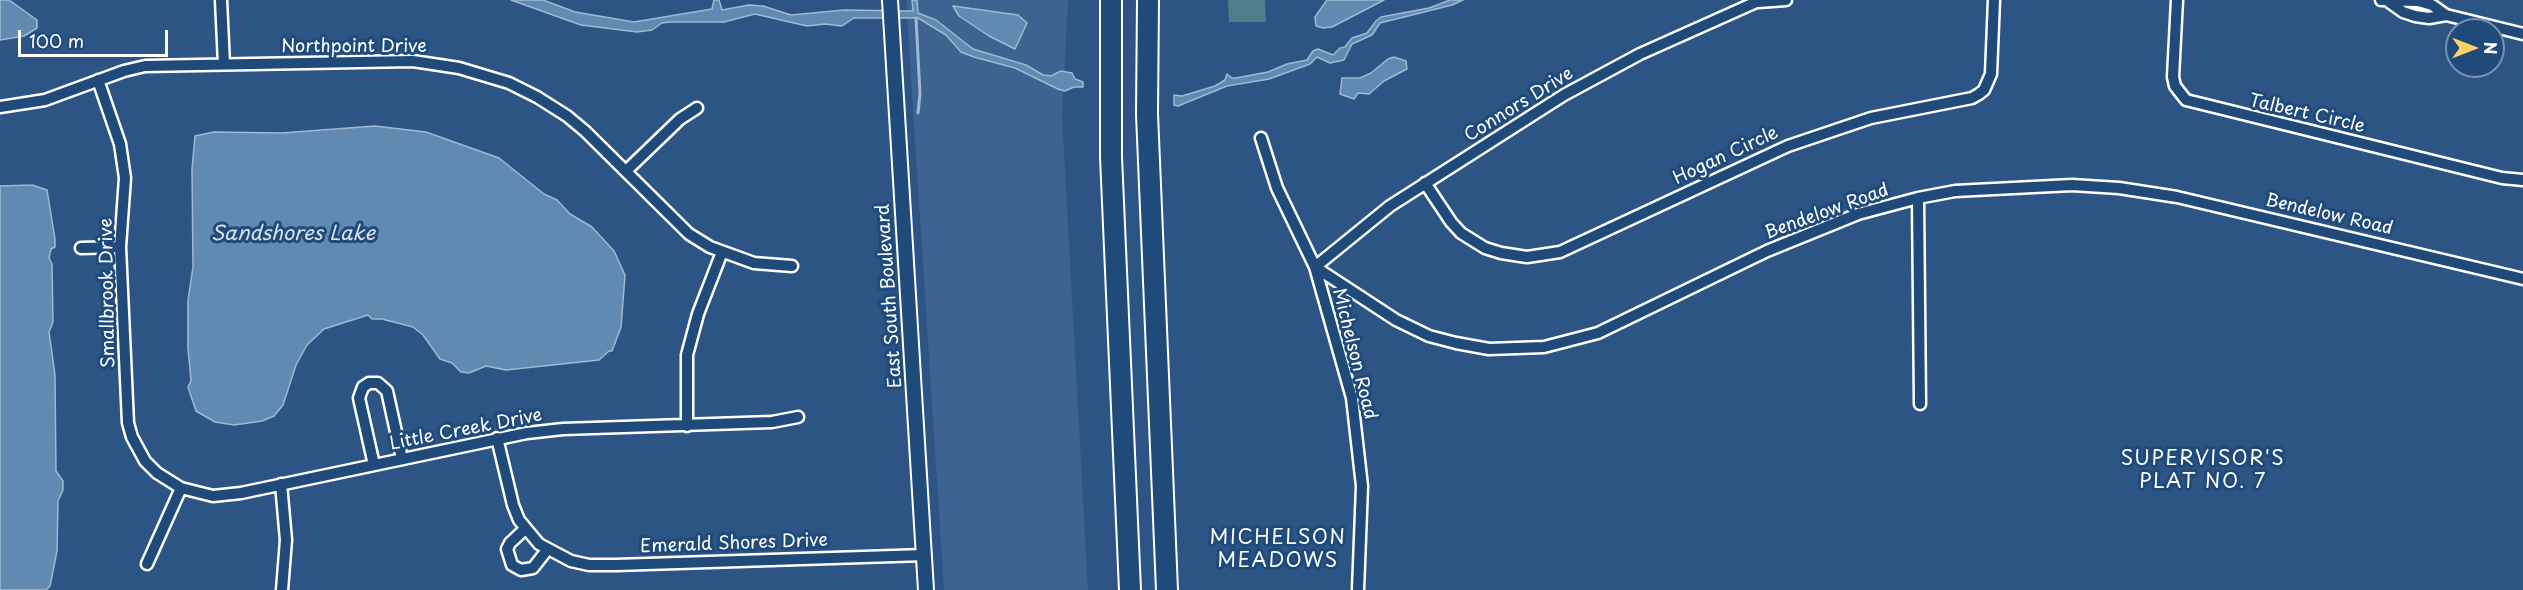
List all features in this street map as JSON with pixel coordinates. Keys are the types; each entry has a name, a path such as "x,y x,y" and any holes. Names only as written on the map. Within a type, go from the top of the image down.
{"highway":[{"path":"1111,0 1111,157 1130,590"},
{"path":"1148,0 1147,114 1167,590"}],"street":[{"path":"222,0 224,64"},
{"name":"Connors Drive","path":"1315,267 1360,228 1425,183 1610,69 1760,1 1785,0"},
{"name":"Hogan Circle","path":"1425,183 1461,233 1485,248 1501,254 1527,257 1560,252 1788,146 1871,118 1972,98 1979,94 1984,90 1990,74 1994,0"},
{"name":"Talbert Circle","path":"2176,0 2174,77 2180,95 2192,104 2502,178 2523,180"},
{"path":"2385,1 2415,16 2429,18 2446,15 2523,34"},
{"name":"East South Boulevard","path":"890,2 926,590"},
{"name":"Northpoint Drive","path":"0,107 45,100 124,70 145,66 413,61 473,72 509,83 552,106 585,130 661,209 689,234 722,252 754,262 792,266"},
{"name":"Smallbrook Drive","path":"98,80 116,129 123,160 124,195 120,247 128,423 132,437 145,461 157,473 181,488"},
{"path":"626,171 680,119 697,108"},
{"name":"Michelson Road","path":"1261,138 1277,188 1315,267 1352,398 1358,441 1362,504 1358,590"},
{"name":"Bendelow Road","path":"1315,267 1396,320 1429,336 1489,349 1544,347 1598,333 1767,251 1858,214 1955,191 2072,185 2119,188 2177,197 2523,279"},
{"path":"1918,198 1920,404"},
{"path":"81,248 120,247"},
{"path":"687,426 687,355 698,314 722,252"},
{"path":"374,465 359,398 363,387 369,383 378,383 387,391 402,459"},
{"name":"Little Creek Drive","path":"181,488 213,496 241,493 497,438 563,429 772,422 798,417"},
{"name":"Emerald Shores Drive","path":"497,438 513,506 525,529 547,550 571,561 600,565 924,555"},
{"path":"281,484 286,540 282,590"},
{"path":"147,564 181,488"},
{"path":"525,529 507,549 512,565 521,570 533,568 547,550"}],"shaded area":[{"path":"906,0 1068,0 1062,116 1088,590 944,590"}],"green space":[{"path":"1228,0 1265,0 1266,22 1229,22"}],"water":[{"path":"0,0 9,0 37,20 37,28 24,36 0,40"},
{"path":"511,0 543,0 575,12 634,22 712,9 714,0 719,0 722,10 749,5 763,6 791,15 844,10 913,11 912,0 917,0 918,13 936,20 973,49 1026,65 1043,75 1051,76 1061,71 1072,73 1075,79 1083,82 1083,87 1074,87 1065,91 1058,89 1015,68 961,52 946,35 918,18 854,18 842,26 825,24 807,26 755,14 724,22 662,23 652,30 637,32 581,25"},
{"path":"1327,0 1384,0 1332,27 1323,28 1316,26 1315,17"},
{"path":"1450,0 1463,0 1452,5 1380,23 1372,35 1352,44 1344,60 1330,63 1317,57 1310,64 1269,79 1227,86 1178,106 1174,105 1174,95 1182,96 1215,86 1225,80 1227,74 1236,78 1268,72 1287,64 1307,60 1313,51 1318,49 1333,55 1340,48 1345,47 1352,38 1367,33 1381,17 1429,8"},
{"path":"953,6 1018,15 1027,23 1015,49 989,36 959,16"},
{"path":"1394,57 1406,61 1407,69 1384,81 1369,94 1358,93 1354,99 1340,94 1342,78 1360,78"},
{"name":"Sandshores Lake","path":"375,126 426,132 499,158 544,194 557,200 570,214 592,227 614,251 625,275 621,327 612,351 599,360 506,370 486,366 469,373 461,372 452,363 440,359 423,335 413,327 382,319 372,319 368,315 324,329 307,345 296,365 283,405 274,416 262,421 234,425 215,422 196,411 188,387 191,381 188,300 193,267 192,169 195,136 214,132 282,133"},
{"path":"32,185 47,190 55,239 55,247 51,249 49,258 52,264 53,322 49,332 55,375 56,471 63,481 63,490 58,501 57,551 50,586 46,590 0,590 0,186"}],"waterway":[{"path":"916,18 920,94 918,113"}],"district":[{"name":"SUPERVISOR'S PLAT NO. 7","path":"2203,470"},
{"name":"MICHELSON MEADOWS","path":"1278,550"}]}
